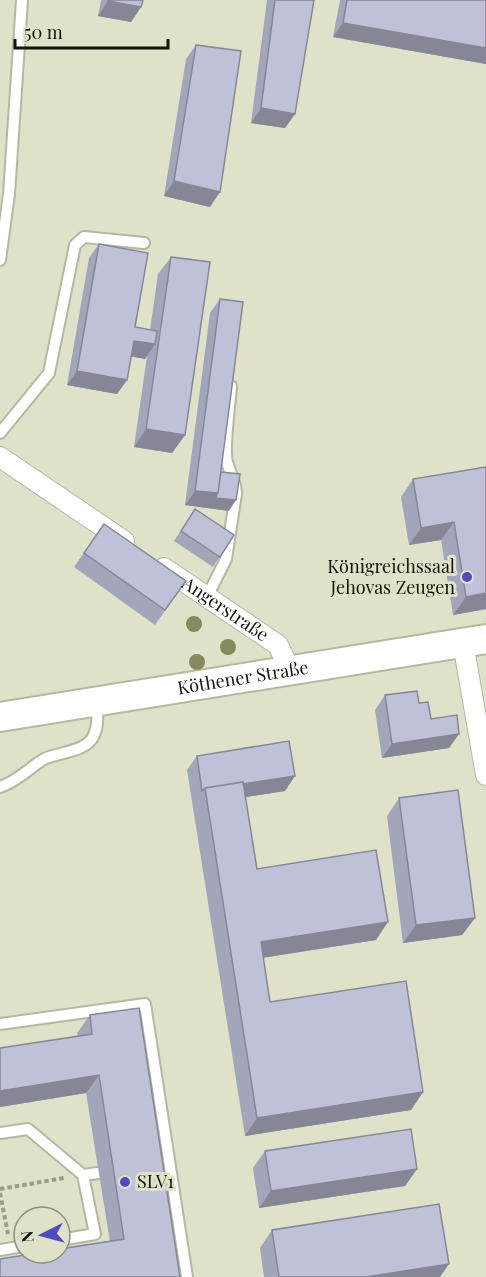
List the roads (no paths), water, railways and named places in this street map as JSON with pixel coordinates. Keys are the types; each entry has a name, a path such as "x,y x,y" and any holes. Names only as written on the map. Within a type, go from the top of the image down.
{"main road":[{"name":"Köthener Straße","path":"0,717 475,641"}],"street":[{"name":"Angerstraße","path":"0,457 279,645 290,670"},
{"path":"475,641 486,775"}],"lane":[{"path":"0,260 11,173 22,0"},
{"path":"0,433 49,373 75,244 84,237 144,243"},
{"path":"207,597 226,559 236,494 236,483 227,463 226,451 231,383"},
{"path":"0,787 17,780 45,759 85,745 94,736 97,722 96,701"},
{"path":"0,1024 145,1004 164,1163 187,1277"},
{"path":"0,1133 28,1129 83,1175 95,1234 72,1238"},
{"path":"83,1175 126,1169"}],"place":[{"name":"Königreichssaal Jehovas Zeugen","path":"467,577"},
{"name":"SLV1","path":"125,1182"}]}
